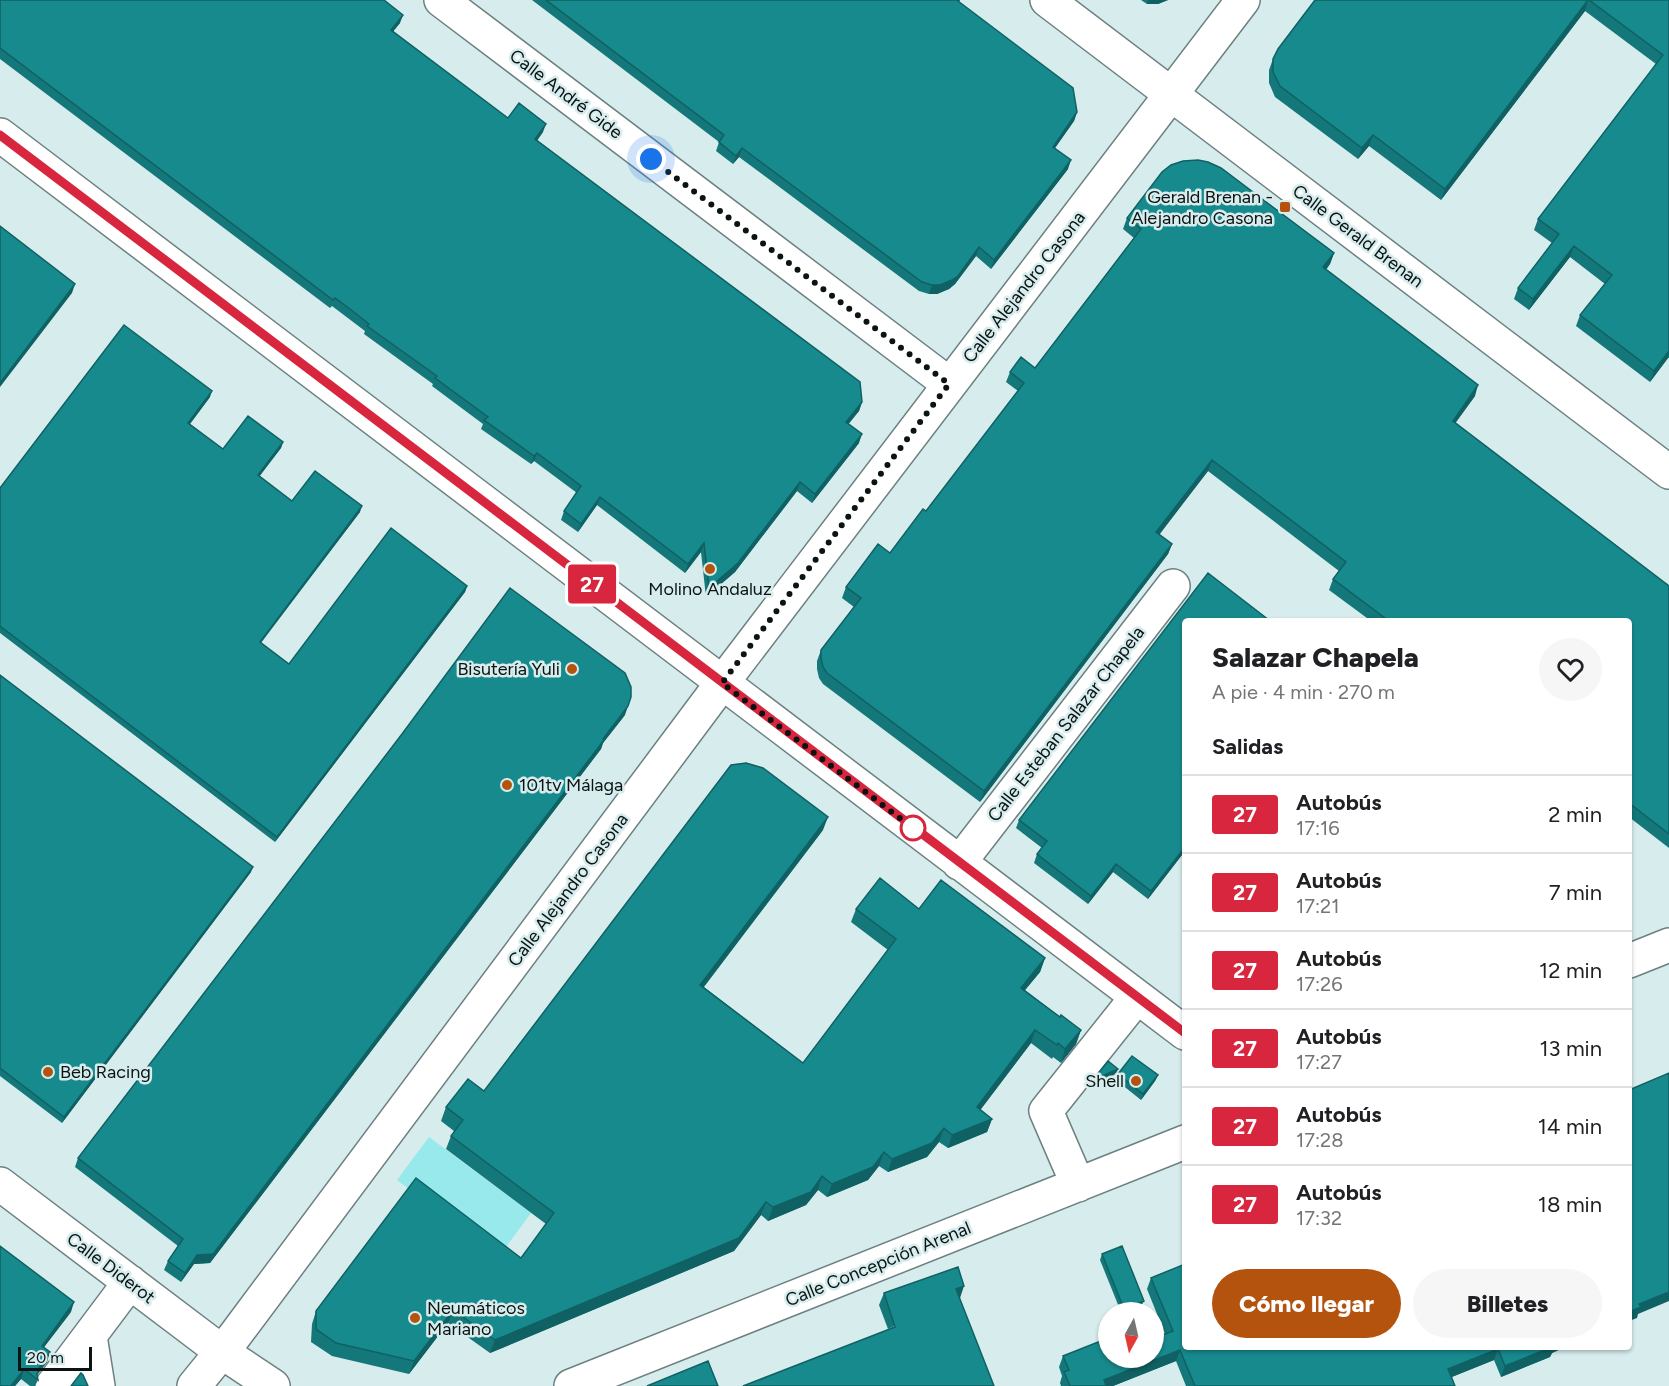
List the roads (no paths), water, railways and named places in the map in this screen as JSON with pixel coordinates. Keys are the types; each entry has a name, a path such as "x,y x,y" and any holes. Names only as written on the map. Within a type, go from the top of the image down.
{"street":[{"name":"Calle André Gide","path":"441,0 949,384"},
{"name":"Calle Gerald Brenan","path":"1047,0 1669,472"},
{"name":"Calle Alejandro Casona","path":"194,1386 222,1352 722,683 1243,0"},
{"path":"0,135 1182,1030"},
{"name":"Calle Esteban Salazar Chapela","path":"959,863 1173,586"},
{"path":"1632,960 1669,945"},
{"path":"1078,1185 1046,1111 1137,997"},
{"path":"1131,1164 1182,1130"},
{"name":"Calle Concepción Arenal","path":"571,1386 1182,1143"},
{"name":"Calle Diderot","path":"0,1184 222,1352"},
{"path":"52,1386 130,1282"},
{"path":"90,1336 98,1386"},
{"path":"222,1352 273,1386"}],"place":[{"name":"Gerald Brenan - Alejandro Casona","path":"1285,207"},
{"name":"Molino Andaluz","path":"710,569"},
{"name":"Bisutería Yuli","path":"572,669"},
{"name":"101tv Málaga","path":"507,785"},
{"name":"Beb Racing","path":"48,1072"},
{"name":"Shell","path":"1136,1081"},
{"name":"Neumáticos Mariano","path":"415,1318"}]}
